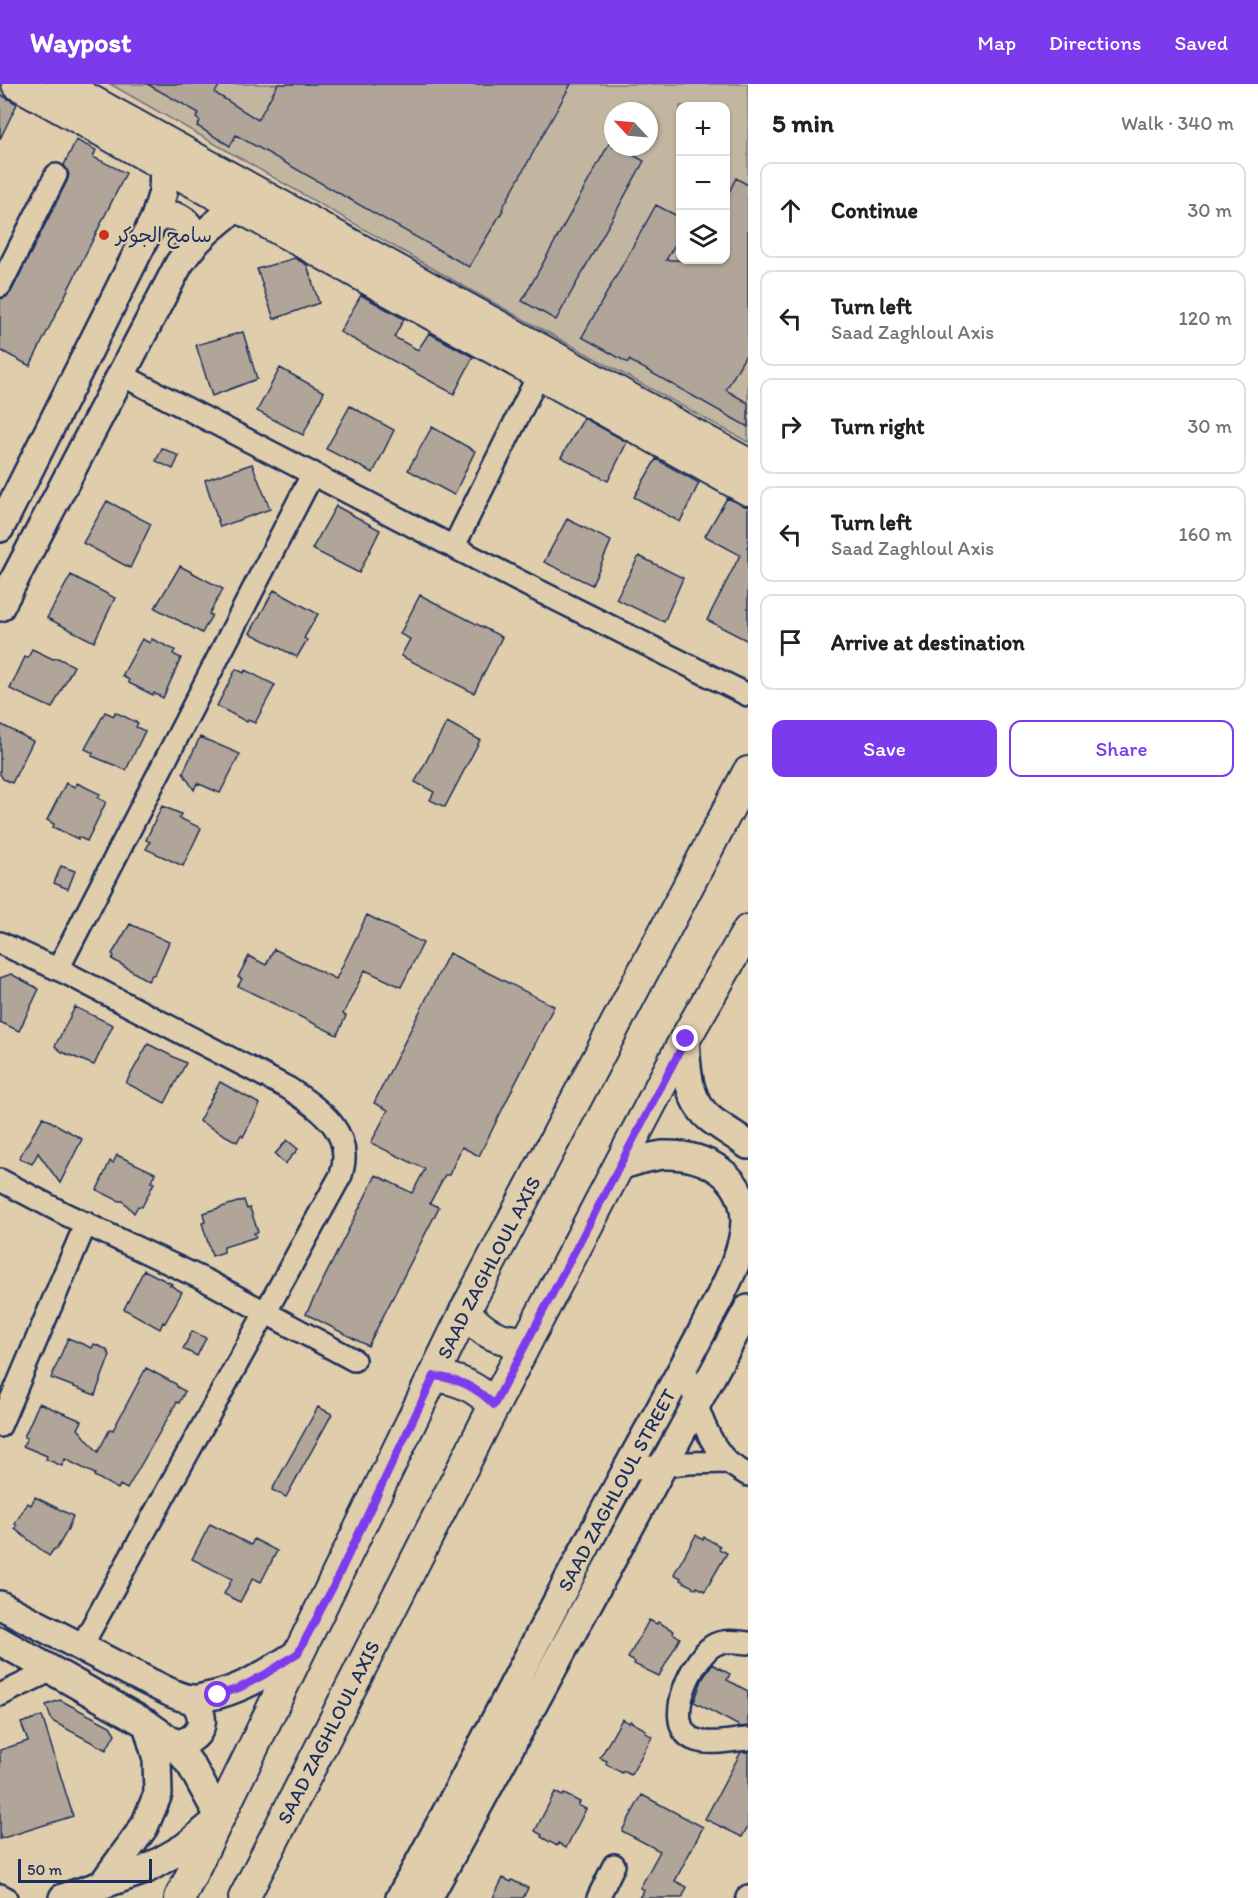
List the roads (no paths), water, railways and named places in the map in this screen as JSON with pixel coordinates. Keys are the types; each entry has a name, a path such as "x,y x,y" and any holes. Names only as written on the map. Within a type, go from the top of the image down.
{"main road":[{"path":"17,84 748,490"},
{"path":"61,84 748,464"},
{"name":"SAAD ZAGHLOUL AXIS","path":"180,1898 298,1653 333,1587 465,1311 748,772"},
{"name":"SAAD ZAGHLOUL AXIS","path":"244,1898 527,1341 686,1039 748,930"},
{"path":"465,1311 485,1332 498,1338 527,1341"},
{"path":"434,1376 454,1379 473,1387 494,1405"}],"street":[{"path":"0,528 155,218 163,192 164,165"},
{"path":"0,286 56,175"},
{"path":"0,607 179,264 207,230 238,207"},
{"path":"155,218 164,215 182,219 189,225 195,242"},
{"path":"120,374 519,581 748,695"},
{"path":"454,546 539,374"},
{"path":"58,969 313,473"},
{"path":"0,943 58,969 288,1088 318,1108 330,1121 345,1149 345,1162 340,1175 81,1647"},
{"path":"686,1039 687,1076 694,1100 710,1119 748,1145"},
{"name":"SAAD ZAGHLOUL STREET","path":"400,1898 684,1366 734,1265 742,1241 745,1219 738,1192 727,1175 706,1162 683,1156 662,1155 619,1166"},
{"path":"0,1180 200,1278 354,1360"},
{"path":"0,1426 86,1223"},
{"name":"SAAD ZAGHLOUL STREET","path":"428,1898 748,1309"},
{"path":"684,1366 712,1439 728,1462 748,1475"},
{"path":"627,1470 688,1463 728,1462"},
{"path":"0,1605 149,1682 192,1699 218,1695 239,1688 298,1653"},
{"path":"0,1641 147,1724 175,1744 192,1767 220,1818 185,1847 145,1870 63,1898"},
{"path":"748,1643 727,1641 714,1645 701,1655 683,1692 679,1715 684,1733 692,1739 710,1743 748,1739"},
{"path":"0,1695 50,1671"},
{"path":"175,1744 186,1743 195,1737 200,1728 202,1718 199,1707 192,1699"},
{"path":"102,1885 144,1827 158,1794 158,1759 147,1724"},
{"path":"598,1898 614,1865"},
{"path":"0,1894 6,1898"}],"place":[{"name":"سامح الجوكر","path":"104,235"}]}
